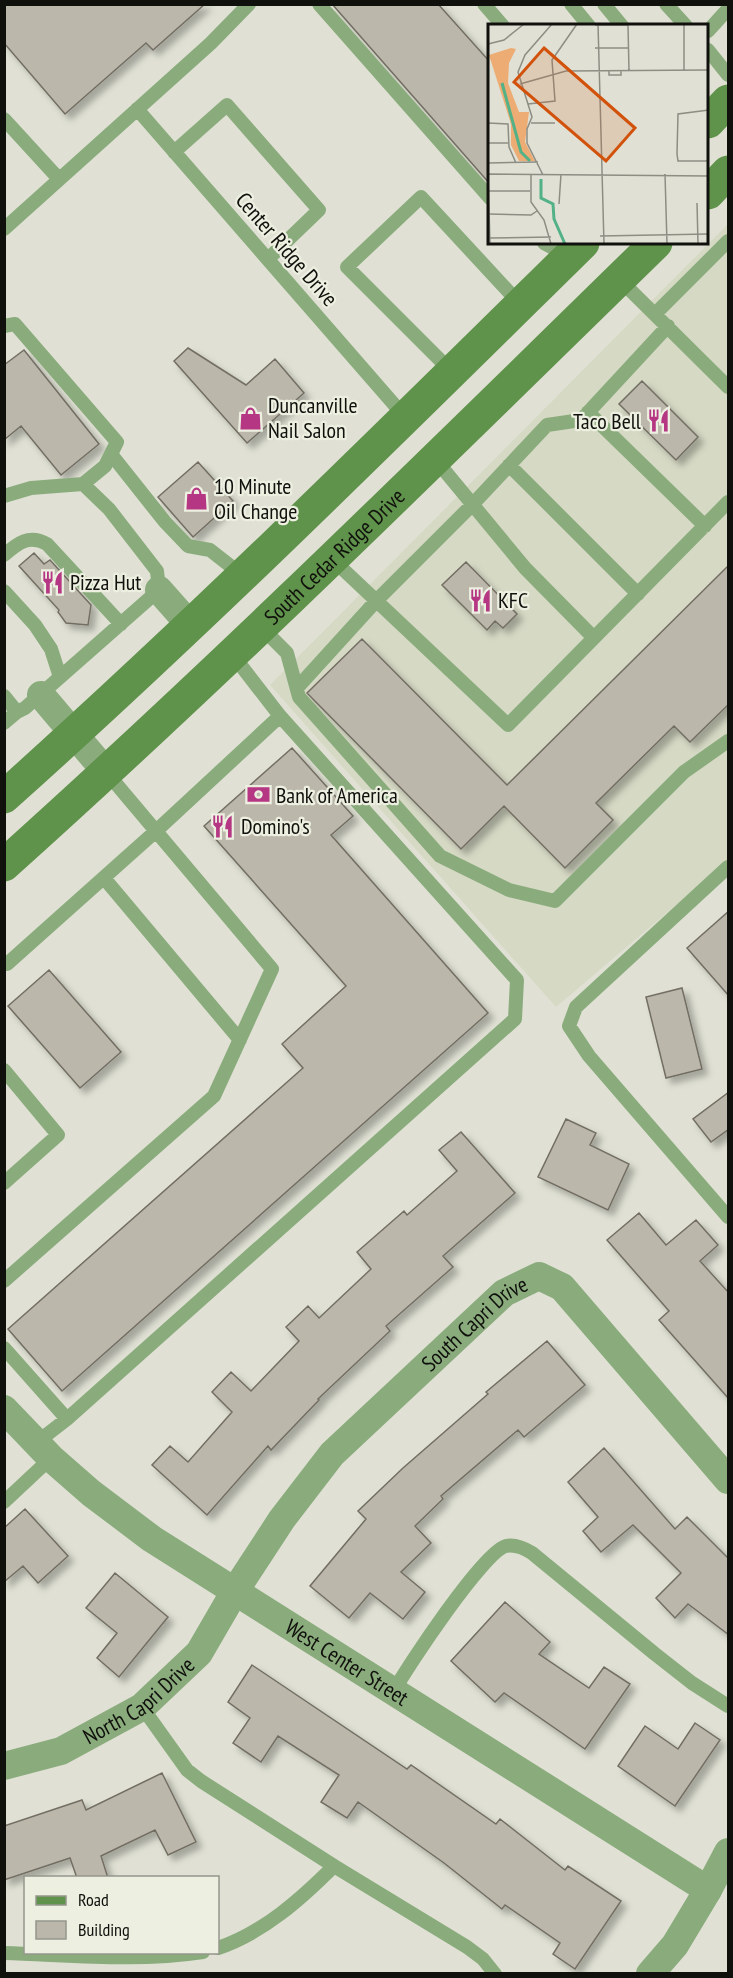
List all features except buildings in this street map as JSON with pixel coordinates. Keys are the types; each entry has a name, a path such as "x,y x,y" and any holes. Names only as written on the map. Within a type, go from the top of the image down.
{"main road":[{"path":"709,121 729,101"},
{"name":"South Cedar Ridge Drive","path":"4,865 107,773 435,459 655,244"},
{"path":"4,797 74,735 190,625 452,372 520,304 565,247"},
{"path":"405,418 435,459"}],"street":[{"path":"159,590 190,625"},
{"path":"51,686 62,718 107,773"},
{"name":"South Capri Drive","path":"235,1591 282,1519 332,1454 504,1293 539,1276 562,1287 729,1480"},
{"name":"West Center Street","path":"4,1409 43,1451 91,1493 152,1539 708,1890"},
{"name":"North Capri Drive","path":"4,1766 61,1751 141,1707 199,1653 235,1591"},
{"path":"650,1974 675,1945 729,1852"}],"lane":[{"path":"4,229 211,43 249,4"},
{"path":"319,4 488,196"},
{"path":"484,4 501,24"},
{"path":"571,4 587,24"},
{"path":"604,4 620,24"},
{"path":"666,4 684,24"},
{"path":"709,30 729,9"},
{"path":"709,51 729,75"},
{"path":"174,152 227,105 319,210 268,259"},
{"name":"Center Ridge Drive","path":"137,109 405,418"},
{"path":"4,119 59,180"},
{"path":"452,372 347,267 421,197 520,304"},
{"path":"655,314 729,241"},
{"path":"619,279 729,387"},
{"path":"4,326 15,324 117,442 105,466 83,483 31,488 4,496"},
{"path":"297,688 377,600 472,505 547,425 581,420 668,327"},
{"path":"588,412 705,526"},
{"path":"111,454 165,522 188,546 210,550 242,575"},
{"path":"435,459 525,568 594,638"},
{"path":"509,465 638,594"},
{"path":"4,723 51,686 159,590 157,571 109,509 83,483"},
{"path":"331,558 508,725 729,502"},
{"path":"4,555 26,539 40,540 48,544 121,624"},
{"path":"4,591 35,625 51,649 51,686"},
{"path":"260,626 287,653 299,697 440,856 509,890 555,901 684,772 729,741"},
{"path":"4,1502 67,1419 515,1019 517,980 280,716 231,654"},
{"path":"4,696 17,712"},
{"path":"6,964 156,831 280,716"},
{"path":"4,1281 214,1096 272,969 107,773"},
{"path":"729,867 576,1007 569,1026 589,1056 729,1217"},
{"path":"104,878 240,1040"},
{"path":"4,1070 58,1135 4,1183"},
{"path":"4,1348 67,1419"},
{"path":"394,1691 408,1665 448,1609 488,1560 505,1546 515,1546 532,1553 692,1683 729,1706"},
{"path":"141,1707 187,1770 201,1781 467,1947 483,1959 495,1974"},
{"path":"219,1948 252,1932 283,1911 334,1866"},
{"path":"4,1953 24,1954"},
{"path":"26,1954 133,1959 169,1958 196,1954"}],"shaded area":[{"path":"728,224 728,861 556,1007 270,685"}],"place":[{"name":"Duncanville Nail Salon","path":"250,418"},
{"name":"Taco Bell","path":"659,421"},
{"name":"10 Minute Oil Change","path":"196,499"},
{"name":"Pizza Hut","path":"52,582"},
{"name":"KFC","path":"480,600"},
{"name":"Bank of America","path":"258,795"},
{"name":"Domino's","path":"223,826"}]}
